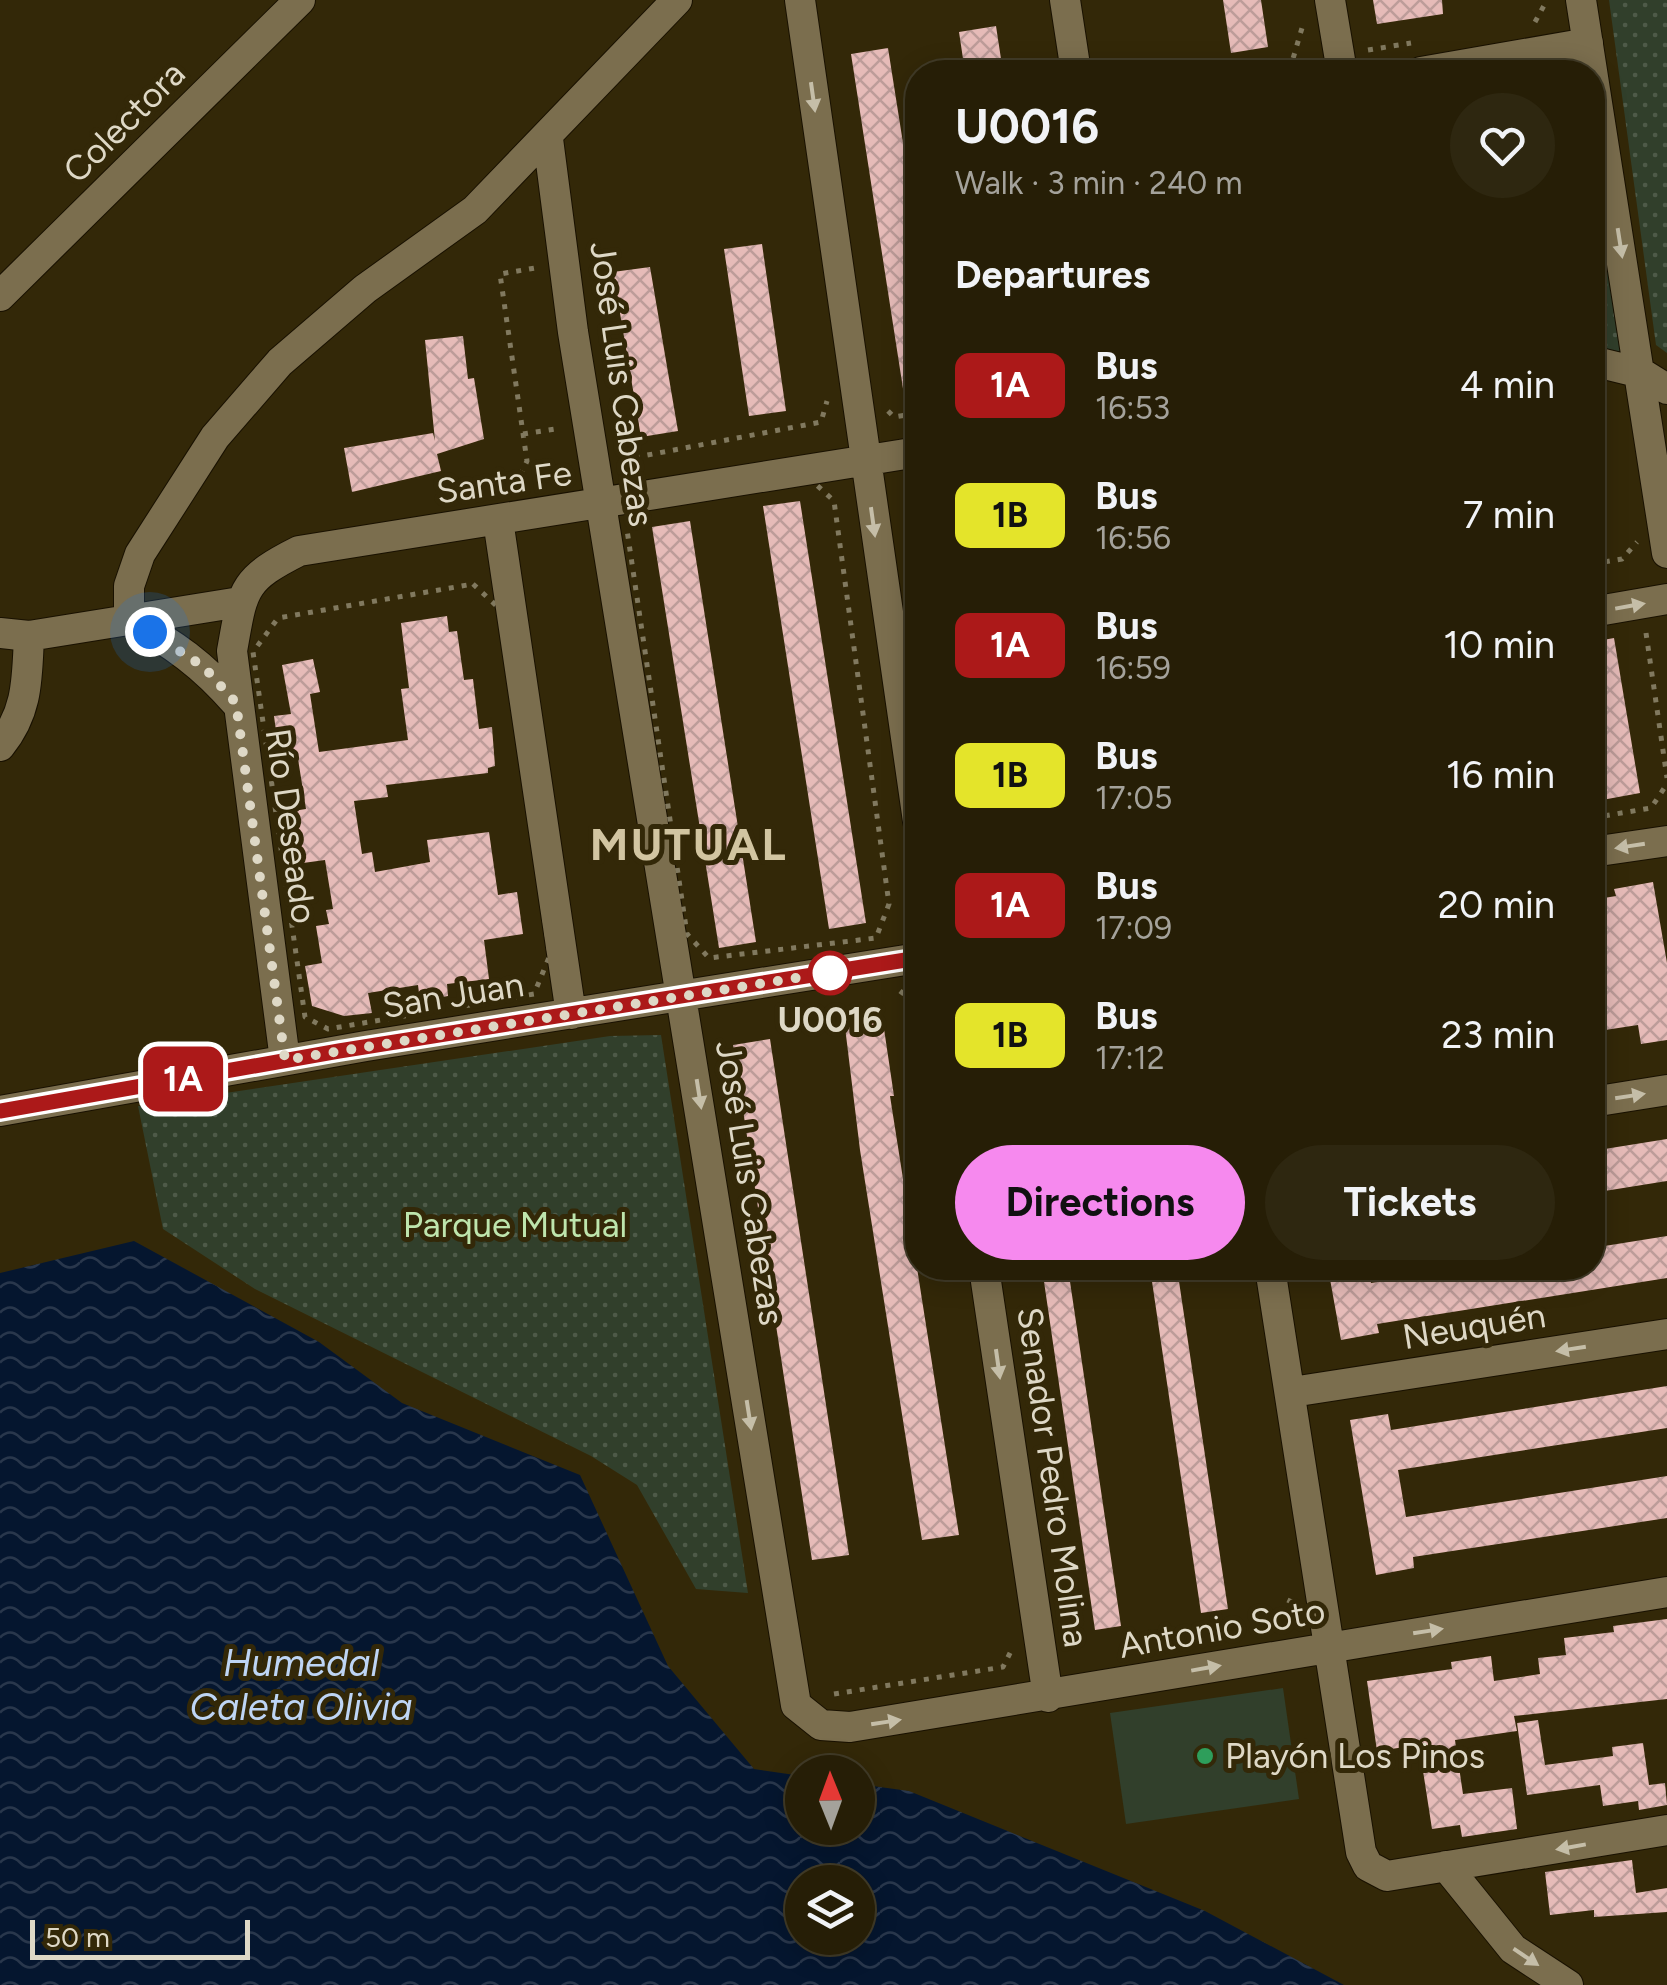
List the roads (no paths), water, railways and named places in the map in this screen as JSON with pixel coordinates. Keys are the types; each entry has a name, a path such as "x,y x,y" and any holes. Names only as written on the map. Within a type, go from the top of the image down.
{"street":[{"name":"Colectora","path":"0,296 300,0"},
{"path":"129,620 129,586 140,554 228,422 280,362 365,290 475,210 548,139 677,0"},
{"path":"800,0 905,733"},
{"path":"1065,0 1074,60"},
{"path":"1330,0 1340,60"},
{"path":"1581,0 1592,60"},
{"path":"1487,60 1588,42"},
{"path":"1605,129 1654,381 1667,553"},
{"name":"José Luis Cabezas","path":"548,139 602,506 796,1705"},
{"path":"1605,365 1654,381"},
{"name":"Santa Fe","path":"240,602 257,572 299,551 602,506 905,453"},
{"path":"498,520 571,1014"},
{"path":"1605,610 1667,600"},
{"path":"0,746 16,727 26,699 14,635 240,602"},
{"name":"Río Deseado","path":"240,602 232,652 236,703 285,1060"},
{"path":"129,620 183,651 236,703"},
{"path":"1605,850 1667,840"},
{"name":"San Juan","path":"0,1112 285,1060 905,960"},
{"path":"1605,1100 1667,1090"},
{"name":"Senador Pedro Molina","path":"986,1280 1048,1697"},
{"path":"1272,1280 1361,1852 1368,1866 1387,1876 1667,1830"},
{"name":"Neuquén","path":"1292,1392 1667,1334"},
{"name":"Antonio Soto","path":"796,1705 821,1725 840,1728 1048,1697 1667,1592"},
{"path":"1446,1866 1513,1949 1568,1985"}],"water":[{"name":"Humedal Caleta Olivia","path":"134,1241 319,1342 402,1403 580,1475 668,1666 754,1769 785,1774 785,1845 875,1845 875,1786 909,1791 1205,1911 1344,1985 0,1985 0,1273"}],"place":[{"name":"U0016","path":"830,973"},
{"name":"Playón Los Pinos","path":"1205,1756"}],"district":[{"name":"MUTUAL","path":"689,844"}],"park label":[{"name":"Parque Mutual","path":"515,1225"}]}
